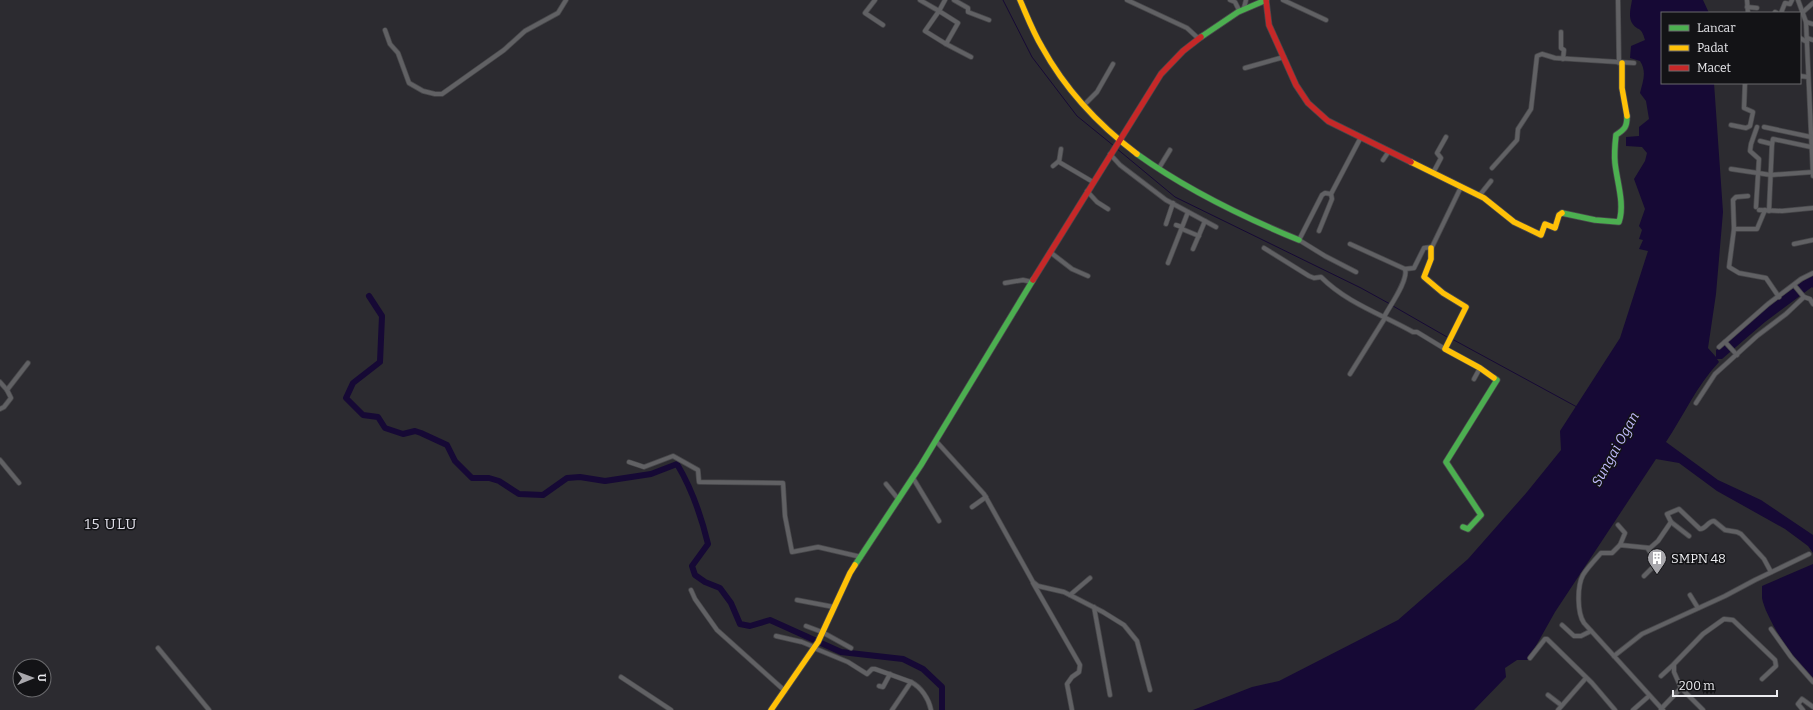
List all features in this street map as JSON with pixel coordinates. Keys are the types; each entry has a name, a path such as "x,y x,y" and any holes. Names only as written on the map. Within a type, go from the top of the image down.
{"street":[{"path":"385,30 390,44 398,53 410,84 423,91 442,94 504,50 525,31 558,13 566,0"},
{"path":"875,0 865,13 883,25"},
{"path":"920,0 958,22 946,44"},
{"path":"945,0 925,31 971,57"},
{"path":"954,0 968,8 968,12 989,20"},
{"path":"1020,0 1046,55 1084,105 1118,141 1184,184 1272,230 1299,240 1325,256 1356,272"},
{"path":"1127,0 1187,28 1199,40"},
{"path":"1230,0 1235,2 1242,9"},
{"path":"1242,9 1246,0"},
{"path":"772,710 816,644 850,573 899,500 936,441 1110,153 1161,74 1171,62 1221,21 1242,9 1266,0 1269,25 1301,93 1313,109 1328,121 1479,196 1514,222 1541,235 1545,224 1555,228 1559,215 1562,213 1595,220 1619,222 1621,194 1615,168 1616,137 1625,129 1627,124 1627,112 1622,88 1618,0"},
{"path":"1283,0 1326,20"},
{"path":"1747,0 1748,12"},
{"path":"1781,12 1785,3 1790,4 1792,0"},
{"path":"1798,0 1806,22 1813,176"},
{"path":"1803,12 1813,3"},
{"path":"1747,7 1757,8"},
{"path":"1806,22 1813,24"},
{"path":"1561,32 1561,48 1564,50 1563,59"},
{"path":"1801,38 1813,40"},
{"path":"1492,168 1517,140 1518,129 1532,106 1536,56 1544,55 1563,59 1634,63"},
{"path":"1245,68 1284,57"},
{"path":"1084,105 1097,92 1113,64"},
{"path":"1808,67 1813,68"},
{"path":"1801,76 1808,76"},
{"path":"1732,125 1746,128 1750,126 1753,112 1744,108 1746,84"},
{"path":"1757,127 1750,151 1759,159 1757,174 1757,208 1767,210 1813,208"},
{"path":"1764,127 1811,137"},
{"path":"1319,231 1332,198 1331,194 1361,137"},
{"path":"1433,174 1441,158 1437,153 1446,137"},
{"path":"1734,229 1758,230 1767,210 1771,175 1772,144 1774,138 1811,147"},
{"path":"1760,142 1772,144"},
{"path":"1053,166 1059,161 1062,154 1061,149"},
{"path":"1159,168 1170,150"},
{"path":"1383,160 1388,151"},
{"path":"1110,153 1120,165 1166,200 1216,227"},
{"path":"1059,161 1093,182"},
{"path":"1731,169 1771,175 1813,172"},
{"path":"1479,196 1491,181"},
{"path":"1446,347 1466,306 1443,293 1424,277 1432,256 1431,248 1462,187"},
{"path":"1087,191 1097,202 1108,209"},
{"path":"1299,240 1322,194 1331,194"},
{"path":"1748,196 1736,197 1733,200 1734,229 1730,268 1748,275 1766,278 1779,297"},
{"path":"1166,224 1173,203"},
{"path":"1168,263 1188,212"},
{"path":"1193,249 1205,221"},
{"path":"1176,225 1199,236"},
{"path":"1794,244 1813,240"},
{"path":"1350,244 1405,269 1414,268 1424,248 1431,248"},
{"path":"1264,248 1309,276 1314,278 1321,277 1348,299 1375,314 1385,316 1413,332 1417,332 1446,347 1480,368 1497,381 1446,463 1481,514 1470,528 1463,526"},
{"path":"1050,252 1072,269 1088,276"},
{"path":"1350,374 1394,299 1406,274 1405,269"},
{"path":"1719,346 1779,297 1795,286 1801,279 1813,273"},
{"path":"1005,283 1023,280 1032,282"},
{"path":"1795,286 1803,296 1810,299 1813,304"},
{"path":"1696,403 1715,374 1803,296"},
{"path":"1725,342 1737,355"},
{"path":"7,390 28,363"},
{"path":"1474,379 1480,368"},
{"path":"0,382 10,396 10,401 0,409"},
{"path":"936,441 986,497 1080,665 1079,672 1072,677 1067,684 1072,710"},
{"path":"629,462 644,467 674,456 698,470 699,482 783,483 785,516 792,552 817,547 861,557"},
{"path":"0,460 19,482"},
{"path":"913,478 940,521"},
{"path":"886,484 899,500"},
{"path":"972,507 986,497"},
{"path":"1689,536 1671,522 1667,514 1680,510 1700,529 1703,529 1713,521 1725,530 1739,533 1764,559 1771,572"},
{"path":"1620,545 1648,549 1658,541 1671,522"},
{"path":"1618,525 1625,533 1620,545 1612,553 1602,552 1582,577 1579,612 1580,617 1662,709 1681,688"},
{"path":"1644,576 1657,563 1648,549"},
{"path":"1614,656 1642,634 1809,554"},
{"path":"1070,595 1090,578"},
{"path":"1033,582 1038,586 1070,595 1094,607 1115,618 1131,632 1137,641 1150,690"},
{"path":"691,590 695,600 716,629 785,690"},
{"path":"1690,596 1698,608"},
{"path":"797,600 834,607"},
{"path":"1094,607 1110,695"},
{"path":"1661,676 1703,634 1719,622 1729,619 1741,626 1775,660 1776,666 1762,679"},
{"path":"1562,625 1574,636 1581,636 1591,631"},
{"path":"806,626 822,632 851,648"},
{"path":"1771,629 1791,658 1813,682"},
{"path":"776,636 816,644 867,674 874,669 911,682 917,685 924,694 931,710"},
{"path":"1530,658 1540,644 1547,639 1615,710"},
{"path":"158,648 209,710"},
{"path":"1673,665 1675,676 1681,688 1703,710"},
{"path":"879,686 883,687 890,674"},
{"path":"621,677 671,710"},
{"path":"1558,710 1586,678"},
{"path":"892,710 911,682"},
{"path":"1548,695 1562,705"},
{"path":"1633,710 1649,696"},
{"path":"1803,710 1798,704 1802,699 1813,707"}],"water":[{"name":"Sungai Ogan","path":"1632,0 1703,0 1709,12 1661,12 1661,84 1714,84 1723,212 1716,294 1708,348 1716,357 1716,350 1766,308 1810,276 1813,276 1813,288 1812,287 1765,322 1722,359 1717,359 1719,362 1697,390 1666,442 1718,480 1761,500 1813,535 1813,553 1808,546 1785,529 1717,491 1679,463 1656,459 1555,612 1528,660 1517,660 1505,668 1506,677 1474,710 1193,710 1252,687 1279,681 1398,620 1468,559 1527,492 1561,450 1560,431 1620,338 1648,251 1639,249 1643,240 1639,239 1642,230 1639,226 1645,209 1634,179 1645,161 1647,153 1642,147 1626,146 1626,137 1639,136 1639,127 1649,119 1646,101 1640,93 1644,77 1642,65 1640,61 1630,58 1631,46 1645,40 1641,30 1632,23 1630,12"},
{"path":"1813,564 1813,678 1799,664 1775,629 1764,606 1762,586"}],"waterway":[{"path":"1003,0 1032,57 1077,116 1114,146"},
{"path":"1116,148 1175,197 1361,288 1390,304"},
{"path":"369,296 382,316 380,362 353,383 346,398 363,415 378,417 385,428 403,434 415,431 447,445 455,461 472,478 489,478 499,481 519,494 543,495 567,478 580,477 605,481 651,474 677,464 696,502 708,544 692,566 695,575 705,582 720,588 731,603 740,624 750,626 770,620 841,652 903,659 923,669 942,687 942,710"},
{"path":"1393,306 1447,337"},
{"path":"1452,339 1577,407"}],"traffic: fast":[{"path":"1201,37 1238,12 1266,0"},
{"path":"1562,213 1595,220 1619,222 1621,215 1621,200 1615,163 1615,145 1616,135 1625,127 1627,123 1627,116"},
{"path":"1137,154 1195,191 1257,222 1299,240"},
{"path":"855,565 921,465 1033,280"},
{"path":"1463,527 1468,529 1481,515 1446,462 1497,380 1494,378"}],"traffic: slow":[{"path":"1020,0 1030,24 1051,63 1061,78 1084,106 1123,143 1137,154"},
{"path":"1622,63 1622,88 1627,116"},
{"path":"1411,162 1484,198 1514,222 1541,235 1545,224 1555,228 1559,215 1562,213"},
{"path":"1431,248 1431,259 1424,277 1443,293 1466,307 1445,349 1480,368 1494,378"},
{"path":"771,710 818,642 855,565"}],"traffic: jam":[{"path":"1266,0 1269,25 1296,85 1308,103 1328,121 1411,162"},
{"path":"1033,280 1161,74 1183,51 1201,37"}],"place":[{"name":"SMPN 48","path":"1657,575"}],"district":[{"name":"15 ULU","path":"111,524"}]}
